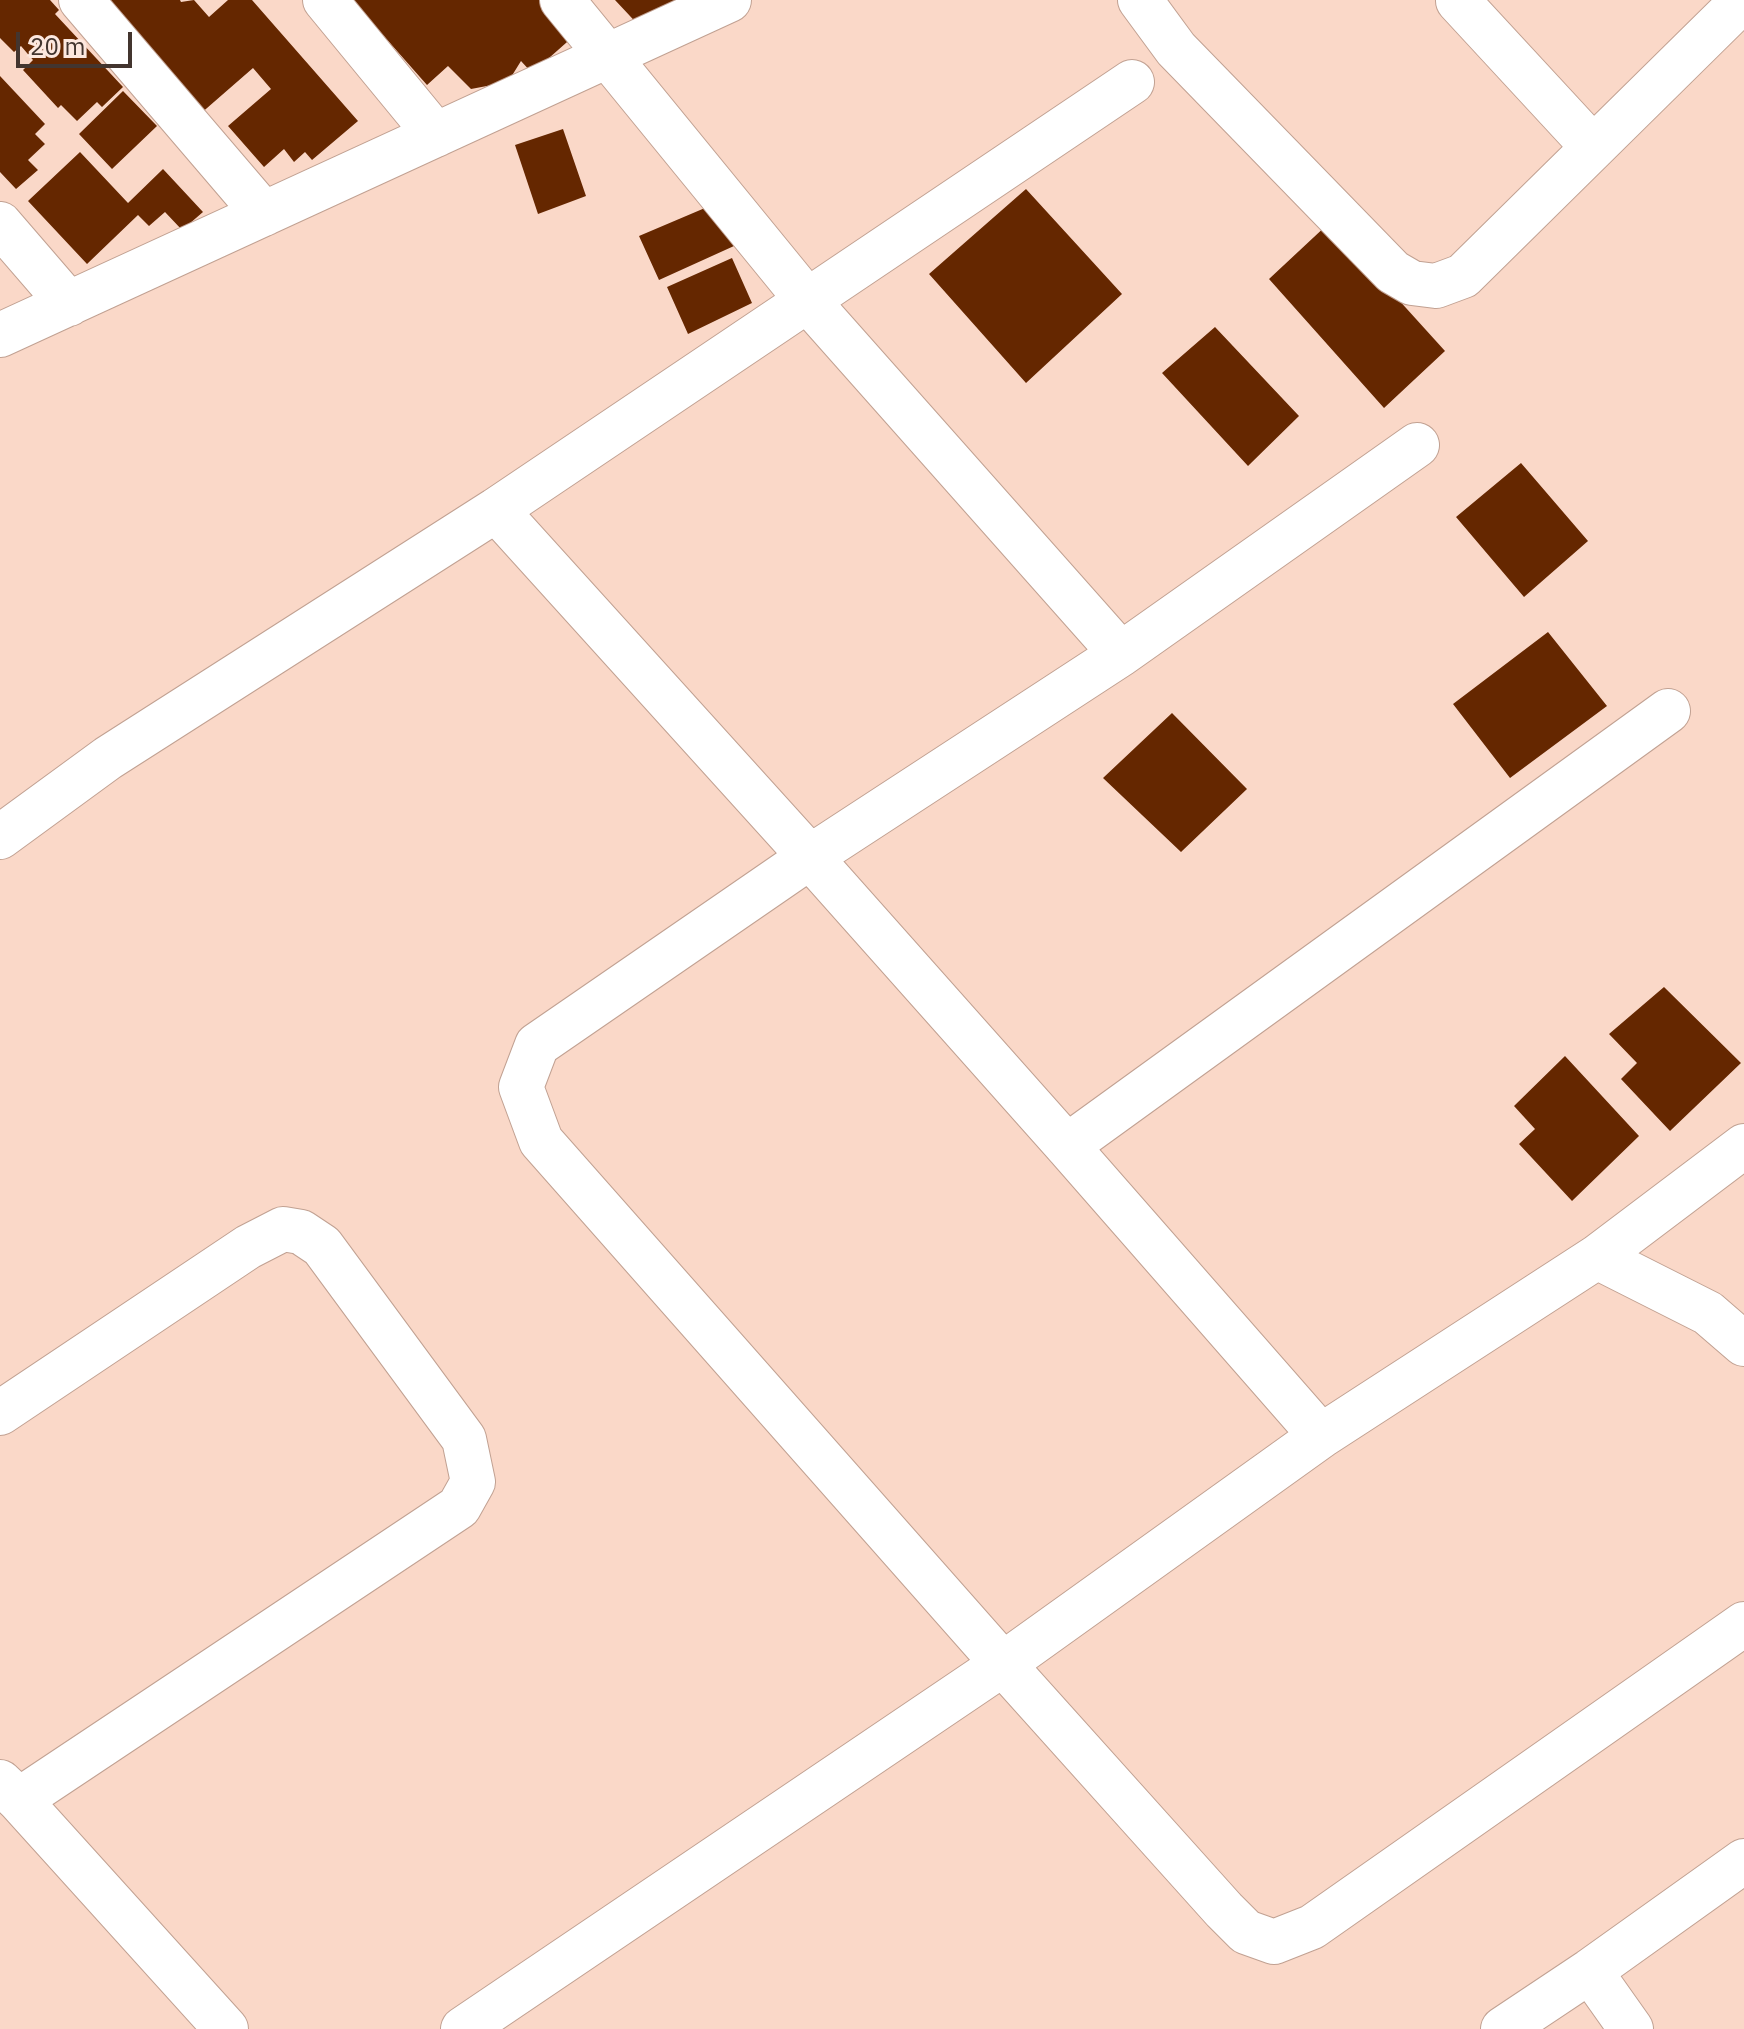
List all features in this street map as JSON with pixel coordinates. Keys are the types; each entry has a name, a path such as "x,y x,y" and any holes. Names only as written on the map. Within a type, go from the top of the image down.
{"street":[{"path":"81,0 264,214"},
{"path":"325,0 436,135"},
{"path":"562,0 807,300 1121,654"},
{"path":"0,335 729,0"},
{"path":"1140,0 1176,49 1393,272 1412,283 1436,286 1463,276 1743,0"},
{"path":"1458,1 1593,147"},
{"path":"0,837 108,758 496,510 1132,82"},
{"path":"0,224 69,304"},
{"path":"1417,445 1121,654 810,857 537,1045 521,1087 541,1141 1003,1664 1246,1932 1274,1942 1312,1927 1744,1624"},
{"path":"496,510 810,857 1321,1436"},
{"path":"1067,1146 1668,711"},
{"path":"463,2029 1003,1664 1321,1436 1597,1257 1744,1146"},
{"path":"0,1413 248,1247 283,1229 301,1232 322,1246 464,1439 473,1482 459,1507 10,1791 226,2029"},
{"path":"1597,1257 1708,1313 1744,1344"},
{"path":"1503,2029 1744,1861"},
{"path":"1590,1971 1631,2029"}],"building":[{"path":"0,0 50,0 59,10 55,14 123,87 102,107 97,102 77,121 61,105 58,108 23,70 33,60 21,46 14,52 0,38"},
{"path":"108,0 194,0 209,17 228,0 252,0 358,121 312,160 305,152 294,162 284,149 264,167 228,126 271,89 253,68 199,115"},
{"path":"352,0 544,0 575,35 532,73 521,61 508,82 471,89 448,66 427,85"},
{"path":"615,0 677,0 644,31"},
{"path":"0,76 45,124 35,134 45,144 28,160 38,170 16,189 0,172"},
{"path":"123,91 157,126 112,169 79,134"},
{"path":"563,129 586,196 538,214 515,145"},
{"path":"80,152 128,203 163,169 203,212 182,230 165,212 149,226 138,215 87,264 28,201"},
{"path":"1026,189 1122,294 1026,383 929,274"},
{"path":"712,205 734,246 659,280 639,236"},
{"path":"1329,223 1445,351 1384,408 1269,279"},
{"path":"732,258 752,303 688,334 667,287"},
{"path":"1215,327 1299,416 1248,466 1162,373"},
{"path":"1521,463 1588,541 1524,597 1456,517"},
{"path":"1548,632 1607,706 1510,778 1453,704"},
{"path":"1172,713 1247,789 1181,852 1103,778"},
{"path":"1664,987 1741,1063 1670,1131 1621,1079 1637,1063 1609,1034"},
{"path":"1565,1056 1639,1136 1572,1201 1519,1144 1535,1129 1514,1106"}]}
